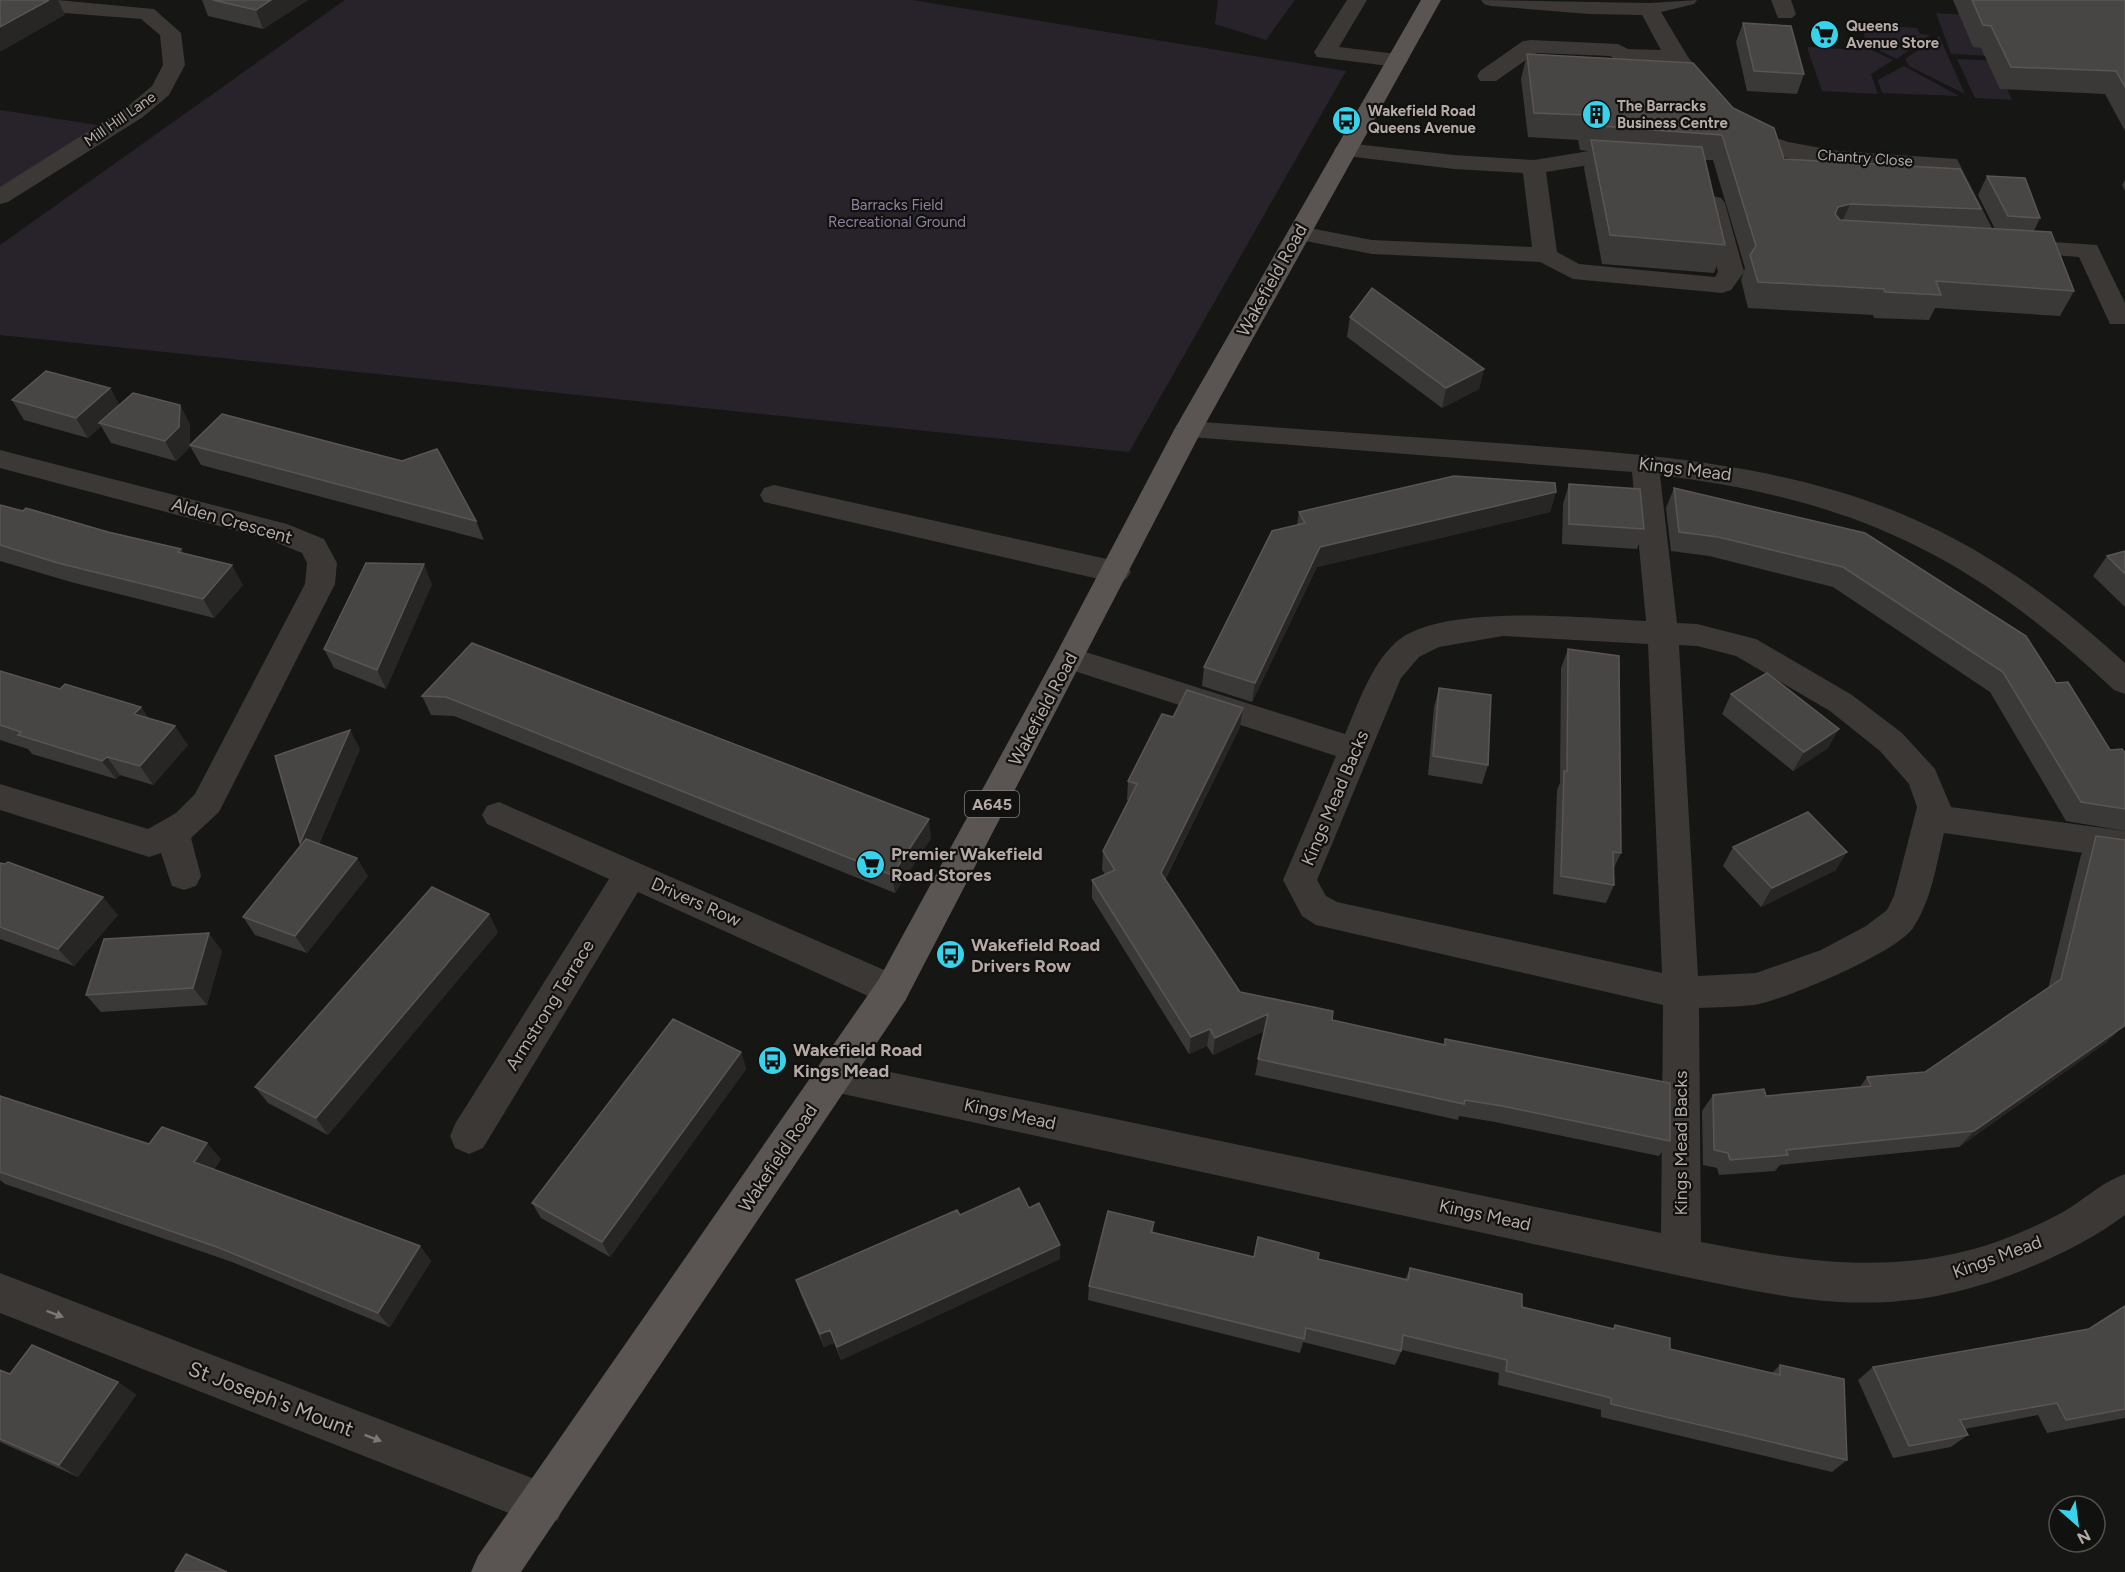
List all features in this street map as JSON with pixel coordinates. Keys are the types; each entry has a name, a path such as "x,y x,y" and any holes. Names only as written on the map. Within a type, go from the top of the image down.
{"main road":[{"name":"Wakefield Road","path":"494,1572 892,990 1116,572 1188,430 1431,0"}],"street":[{"path":"1357,0 1325,52 1397,60"},
{"path":"1491,0 1589,8 1649,9 1679,1"},
{"name":"Mill Hill Lane","path":"0,2 155,9 170,33 174,65 161,90 135,112 0,197"},
{"name":"Chantry Close","path":"1649,9 1675,57 1733,126 1751,136 1817,156 1949,164 1977,244 2088,250 2119,318"},
{"path":"1488,76 1531,46 1618,50 1620,55 1675,57"},
{"path":"1346,150 1454,162 1534,166 1589,158 1658,163"},
{"path":"1534,166 1545,255"},
{"path":"1299,233 1372,247 1545,255 1573,271 1722,285 1731,272 1707,177"},
{"name":"Kings Mead","path":"1188,430 1645,464 1729,473 1808,492 1891,521 1986,570 2035,602 2077,636 2125,682"},
{"name":"Alden Crescent","path":"0,459 277,531 314,546 322,563 320,584 207,803 196,817 173,834 149,843 0,797"},
{"name":"Kings Mead Backs","path":"1645,464 1663,634 1681,993 1681,1257"},
{"path":"774,495 1116,572"},
{"name":"Kings Mead Backs","path":"1503,625 1697,635 1745,647 1841,703 1891,742 1923,778 1934,807 1911,899 1899,920 1878,937 1834,961 1756,989 1681,993 1328,915 1314,906 1300,880 1355,750 1388,672 1408,649 1432,638 1503,625"},
{"path":"1070,658 1355,750"},
{"name":"Drivers Row","path":"499,815 892,990"},
{"path":"1932,818 2125,845"},
{"path":"173,834 184,876"},
{"name":"Armstrong Terrace","path":"469,1136 631,873"},
{"name":"Kings Mead","path":"833,1077 1765,1274 1860,1284 1930,1279 1991,1263 2073,1228 2125,1192"},
{"name":"St Joseph's Mount","path":"0,1293 542,1504"}],"green space":[{"name":"Barracks Field Recreational Ground","path":"345,0 912,0 1346,71 1129,452 0,335 0,245"},
{"path":"1218,0 1295,0 1266,40 1215,24"},
{"path":"1936,13 1984,16 1991,56 1951,54"},
{"path":"1860,24 1917,28 1920,34 1930,35 1897,59 1860,41 1866,40"},
{"path":"1939,36 1965,94 1909,66 1905,59"},
{"path":"1859,44 1893,60 1871,74 1878,94 1822,91 1807,47 1860,50"},
{"path":"1957,59 2004,61 2000,89 2007,89 2012,100 1975,98"},
{"path":"1904,66 1959,96 1882,93 1878,80"},
{"path":"0,110 111,127 0,189"}],"building":[{"path":"0,0 49,0 0,27"},
{"path":"213,0 271,0 256,10"},
{"path":"1972,0 2125,0 2125,87 2116,71 2011,67 1991,26 1983,25"},
{"path":"1743,23 1791,26 1804,74 1754,71"},
{"path":"1527,54 1693,63 1733,108 1774,128 1784,159 1960,169 1981,209 1850,204 1838,207 1835,214 1840,220 2051,232 2074,291 1936,281 1941,295 1885,292 1884,289 1758,282 1750,255 1756,246 1722,135 1587,125 1585,115 1534,113"},
{"path":"1591,140 1702,147 1725,245 1610,235"},
{"path":"1987,176 2025,178 2040,218 2008,216"},
{"path":"1372,288 1484,369 1446,388 1350,317"},
{"path":"46,371 110,388 76,418 12,400"},
{"path":"133,393 180,405 179,427 165,441 99,423"},
{"path":"222,414 402,461 437,449 476,521 190,445"},
{"path":"1454,476 1555,483 1556,492 1320,547 1255,683 1204,667 1272,531 1305,523 1299,512"},
{"path":"1569,484 1640,489 1644,529 1569,524"},
{"path":"1674,488 1865,533 2026,636 2056,683 2068,682 2110,750 2122,749 2125,753 2125,809 2081,802 2003,672 1843,567 1718,537 1679,532"},
{"path":"0,505 23,511 26,508 108,532 181,549 178,552 232,565 203,599 58,563 0,545"},
{"path":"2125,551 2125,574 2107,556"},
{"path":"366,563 424,564 377,670 324,649"},
{"path":"472,643 929,819 892,875 446,697 422,696"},
{"path":"1568,649 1619,656 1621,853 1613,852 1614,885 1561,876 1564,771 1567,771"},
{"path":"0,671 60,689 65,684 141,707 134,714 175,726 140,766 107,757 102,761 18,735 21,732 0,725"},
{"path":"1767,673 1839,729 1804,752 1731,694"},
{"path":"1439,688 1491,695 1488,765 1433,756"},
{"path":"1187,690 1243,708 1161,873 1240,992 1333,1011 1332,1020 1445,1045 1445,1039 1670,1083 1670,1141 1502,1106 1465,1100 1464,1104 1258,1059 1268,1014 1215,1038 1210,1029 1191,1037 1092,880 1115,870 1103,851 1137,784 1128,781 1162,714 1173,717"},
{"path":"350,730 300,843 275,756"},
{"path":"1808,812 1847,852 1772,888 1733,847"},
{"path":"2096,836 2125,840 2124,1026 1974,1131 1786,1150 1788,1155 1730,1160 1728,1153 1714,1150 1713,1095 1764,1089 1766,1096 1871,1086 1867,1077 1925,1072 2061,979"},
{"path":"306,839 357,858 295,936 243,917"},
{"path":"8,862 103,897 58,949 0,927 0,863"},
{"path":"432,887 489,914 316,1118 255,1087"},
{"path":"209,933 193,988 86,995 104,939"},
{"path":"673,1019 741,1052 602,1242 532,1203"},
{"path":"0,1096 149,1144 162,1127 207,1143 194,1162 420,1246 378,1313 217,1247 0,1172"},
{"path":"1019,1188 1029,1208 1039,1203 1060,1245 837,1347 830,1330 820,1334 796,1280 957,1210 960,1215"},
{"path":"1108,1211 1154,1222 1151,1232 1254,1257 1258,1237 1319,1253 1318,1259 1408,1280 1410,1268 1522,1294 1522,1307 1614,1329 1615,1325 1670,1338 1670,1349 1780,1375 1780,1365 1844,1379 1847,1460 1611,1404 1611,1398 1506,1371 1507,1360 1403,1335 1401,1351 1306,1328 1304,1339 1089,1286"},
{"path":"2125,1306 2125,1409 2066,1420 2057,1403 1960,1420 1968,1435 1909,1446 1873,1367 2089,1329"},
{"path":"32,1345 118,1382 59,1465 0,1439 0,1370 10,1374"},
{"path":"186,1554 227,1572 175,1572"}],"place":[{"name":"Queens Avenue Store","path":"1825,35"},
{"name":"The Barracks Business Centre","path":"1596,115"},
{"name":"Wakefield Road Queens Avenue","path":"1347,120"},
{"name":"Premier Wakefield Road Stores","path":"870,864"},
{"name":"Wakefield Road Drivers Row","path":"950,955"},
{"name":"Wakefield Road Kings Mead","path":"772,1060"}]}
